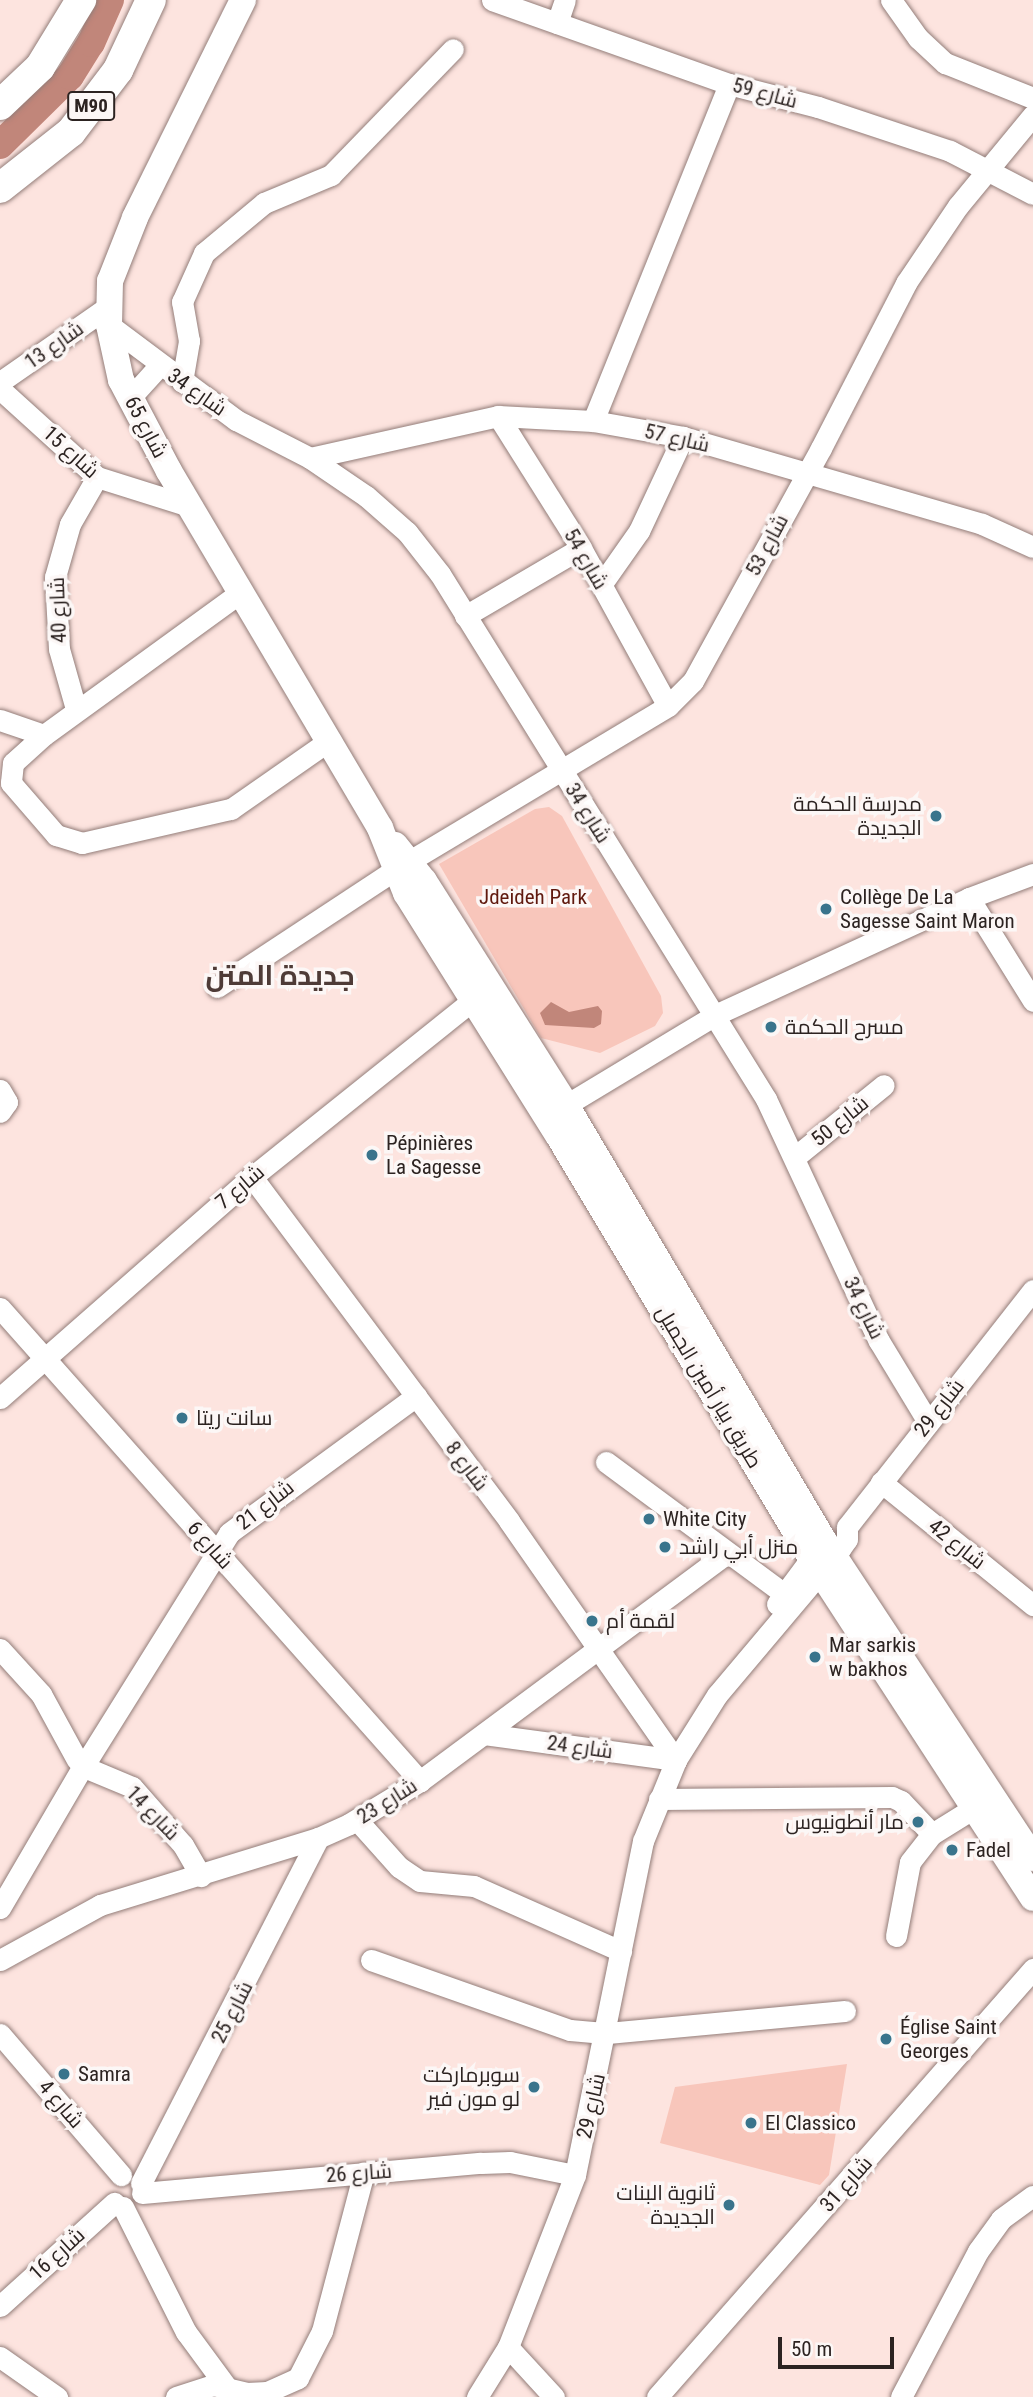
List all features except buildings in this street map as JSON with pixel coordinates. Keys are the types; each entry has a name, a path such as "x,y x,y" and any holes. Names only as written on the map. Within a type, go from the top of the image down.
{"highway":[{"path":"0,104 40,67 81,0"},
{"name":"M90","path":"0,188 77,124 118,70 151,0"}],"main road":[{"name":"شارع 65","path":"238,5 135,218 110,282 109,316 113,354 130,398 192,508 403,865"},
{"name":"طريق بيار أمين الجميل","path":"403,865 1033,1898"},
{"name":"طريق بيار أمين الجميل","path":"482,993 566,1105 823,1556 1033,1858"}],"street":[{"name":"شارع 59","path":"492,0 729,84 843,115 950,151 1033,194"},
{"path":"557,23 565,0"},
{"path":"891,0 918,38 945,63 1033,98"},
{"path":"182,383 189,341 182,302 204,253 264,203 331,174 453,49"},
{"path":"593,421 729,84"},
{"name":"شارع 53","path":"217,986 403,865 668,706 708,659 906,283 988,169 1033,115"},
{"name":"شارع 34","path":"109,316 159,366 182,383 236,420 310,458 366,496 407,533 465,616 715,1015 795,1157 879,1341 928,1422"},
{"name":"شارع 13","path":"0,382 109,316"},
{"path":"130,398 159,366"},
{"name":"شارع 15","path":"0,390 97,477 192,508"},
{"name":"شارع 57","path":"310,458 498,416 593,421 683,438 982,523 1033,547"},
{"name":"شارع 54","path":"498,416 581,548 668,706"},
{"path":"601,585 639,531 683,438"},
{"name":"شارع 40","path":"76,709 59,649 55,577 69,524 97,477"},
{"path":"465,616 581,548"},
{"path":"241,592 76,709 44,735 13,763 10,783 56,835 74,844 231,809 330,740"},
{"path":"0,720 44,735"},
{"path":"566,1105 715,1015 969,898 1033,874"},
{"path":"969,898 1033,1001"},
{"name":"شارع 7","path":"0,1398 42,1357 252,1177 482,993"},
{"name":"شارع 50","path":"795,1157 884,1085"},
{"path":"0,1090 7,1102 0,1112"},
{"name":"شارع 8","path":"252,1177 416,1396 598,1647 676,1760"},
{"name":"شارع 29","path":"477,2397 508,2347 575,2175 607,2033 643,1840 676,1760 717,1695 766,1632 783,1593 823,1556 847,1539 847,1527 1033,1290"},
{"name":"شارع 6","path":"1,1310 420,1781"},
{"name":"شارع 21","path":"0,1908 84,1765 216,1552 249,1515 416,1396"},
{"path":"606,1462 783,1593"},
{"name":"شارع 42","path":"881,1482 1033,1605"},
{"name":"شارع 23","path":"0,1960 100,1905 318,1838 357,1820 420,1781 727,1553"},
{"name":"شارع 29","path":"766,1632 782,1620 823,1556"},
{"path":"0,1649 41,1694 84,1765"},
{"name":"شارع 24","path":"484,1734 676,1760"},
{"name":"شارع 14","path":"84,1765 132,1787 183,1845 201,1876"},
{"path":"659,1800 892,1797 901,1801 932,1834"},
{"path":"896,1936 907,1867 932,1834 976,1806"},
{"path":"357,1820 400,1867 420,1881 474,1886 621,1951"},
{"name":"شارع 25","path":"126,2190 318,1838"},
{"path":"371,1960 527,2018 570,2030 607,2033 845,2011"},
{"name":"شارع 31","path":"657,2397 1033,1969"},
{"name":"شارع 4","path":"0,2034 126,2190"},
{"name":"شارع 4","path":"0,2054 126,2190"},
{"name":"شارع 26","path":"126,2190 510,2162 575,2175"},
{"path":"176,2397 202,2386 247,2393 281,2389 298,2378 322,2331 364,2172"},
{"path":"126,2190 191,2341 228,2389"},
{"name":"شارع 16","path":"0,2306 126,2190"},
{"path":"901,2397 978,2251 1001,2220 1033,2196"},
{"path":"508,2347 554,2397"},
{"path":"0,2357 57,2397"}],"green space":[{"name":"Jdeideh Park","path":"549,807 562,816 661,996 663,1013 655,1026 600,1053 541,1038 439,864 535,809"},
{"name":"El Classico","path":"847,2064 829,2175 820,2185 660,2143 675,2087"}],"shaded area":[{"path":"551,1002 569,1012 598,1006 602,1011 601,1024 594,1028 545,1025 540,1013"}],"waterway":[{"path":"0,145 70,76 91,43 110,0"}],"place":[{"name":"مدرسة الحكمة الجديدة","path":"936,816"},
{"name":"Collège De La Sagesse Saint Maron","path":"826,909"},
{"name":"مسرح الحكمة","path":"771,1027"},
{"name":"Pépinières La Sagesse","path":"372,1155"},
{"name":"سانت ريتا","path":"182,1418"},
{"name":"White City","path":"649,1519"},
{"name":"منزل أبي راشد","path":"665,1547"},
{"name":"لقمة أم","path":"592,1621"},
{"name":"Mar sarkis w bakhos","path":"815,1657"},
{"name":"مار أنطونيوس","path":"918,1822"},
{"name":"Fadel","path":"952,1850"},
{"name":"Église Saint Georges","path":"886,2039"},
{"name":"Samra","path":"64,2074"},
{"name":"سوبرماركت لو مون فير","path":"534,2087"},
{"name":"El Classico","path":"751,2123"},
{"name":"ثانوية البنات الجديدة","path":"729,2205"}],"district":[{"name":"جديدة المتن","path":"280,976"}]}
